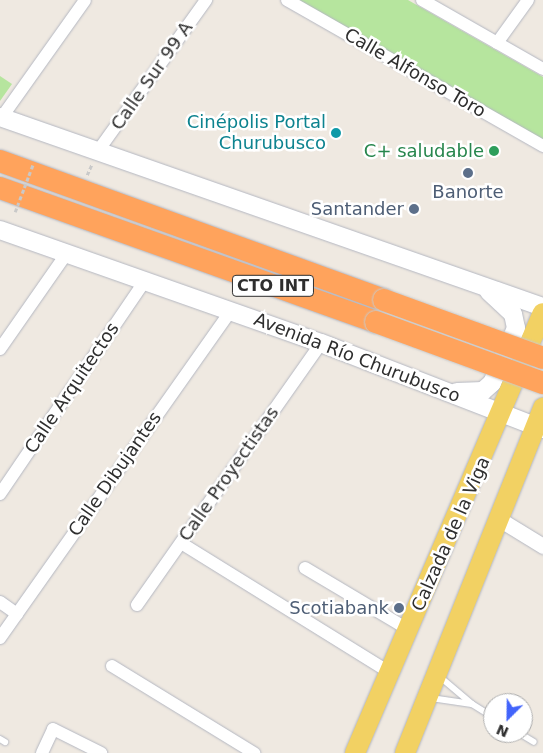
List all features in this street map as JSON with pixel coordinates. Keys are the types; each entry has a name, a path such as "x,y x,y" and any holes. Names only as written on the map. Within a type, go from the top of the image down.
{"highway":[{"name":"CTO INT","path":"0,161 543,358"},
{"name":"CTO INT","path":"0,188 543,383"}],"main road":[{"path":"1,117 543,307"},
{"name":"Avenida Río Churubusco","path":"0,230 320,343 539,428"},
{"path":"446,392 475,393 488,387 516,328 513,314 471,282"},
{"name":"Calzada de la Viga","path":"355,753 503,414 543,313"},
{"name":"Calzada de la Viga","path":"406,753 499,519 539,428 543,408"}],"street":[{"path":"1,117 85,0"},
{"name":"Calle Sur 99 A","path":"98,151 206,0"},
{"name":"Calle Alfonso Toro","path":"287,0 543,146"},
{"path":"422,0 543,69"},
{"path":"497,43 528,0"},
{"path":"0,350 67,254"},
{"name":"Calle Arquitectos","path":"0,494 145,281"},
{"name":"Calle Dibujantes","path":"0,638 231,311"},
{"name":"Calle Proyectistas","path":"137,605 320,343"},
{"path":"499,519 543,546"},
{"path":"181,543 389,672"},
{"path":"305,568 409,630"},
{"path":"0,602 17,614"},
{"path":"112,666 254,753"},
{"path":"42,753 53,729 101,753"}],"lane":[{"path":"436,674 483,711"},
{"path":"428,698 472,704"}],"path":[{"path":"80,190 98,151"},
{"path":"15,212 33,164"}],"green space":[{"path":"296,0 408,0 543,77 543,141"},
{"path":"0,76 12,84 0,101"}],"place":[{"name":"Cinépolis Portal Churubusco","path":"336,133"},
{"name":"C+ saludable","path":"494,151"},
{"name":"Banorte","path":"468,173"},
{"name":"Santander","path":"414,209"},
{"name":"Scotiabank","path":"399,608"}]}
